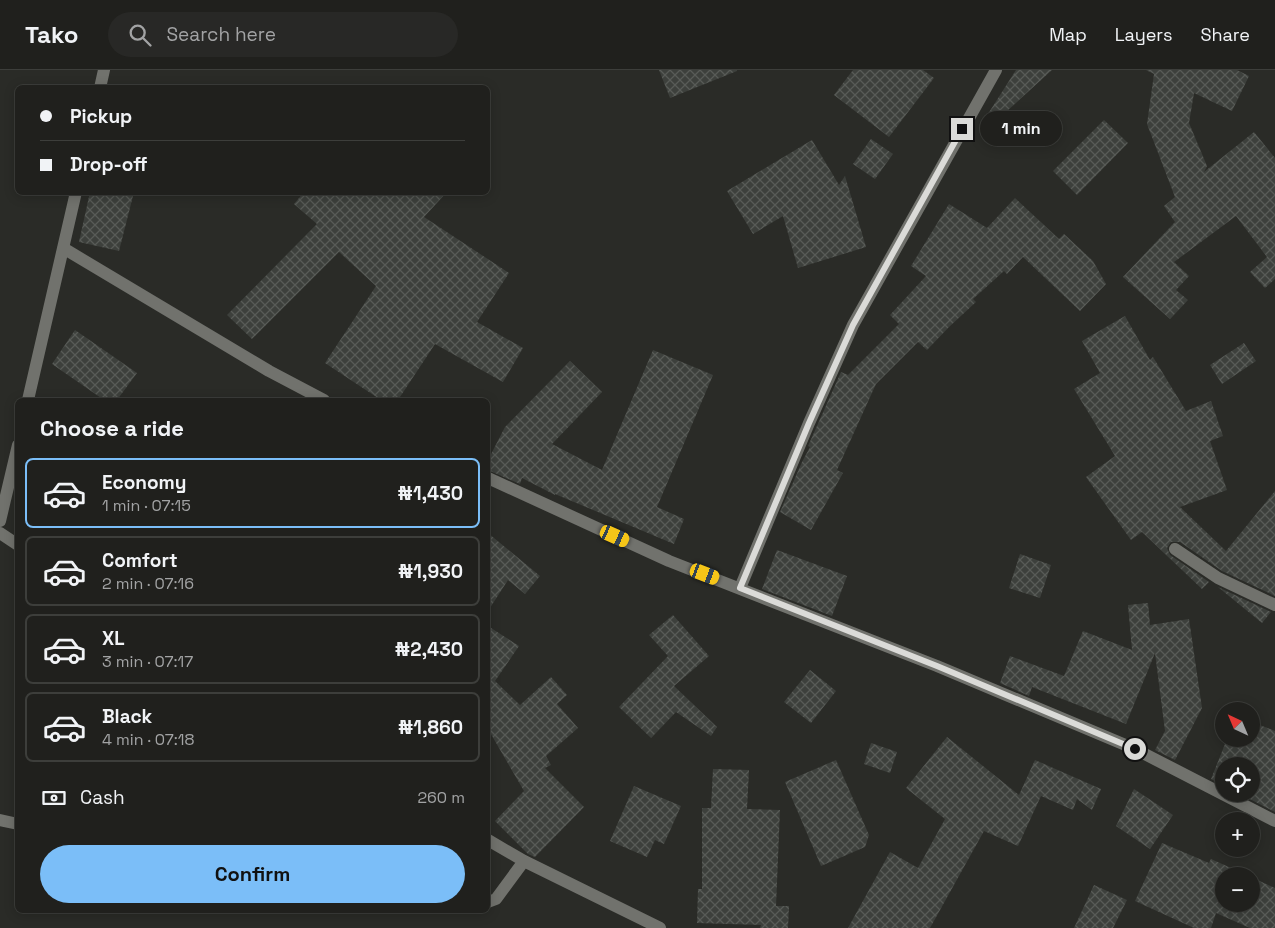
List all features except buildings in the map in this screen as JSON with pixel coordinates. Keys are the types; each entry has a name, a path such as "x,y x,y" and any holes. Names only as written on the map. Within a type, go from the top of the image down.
{"street":[{"path":"101,85 104,70"},
{"path":"740,588 809,423 853,325 996,70"},
{"path":"28,398 75,195"},
{"path":"63,248 269,371 320,398"},
{"path":"0,521 15,458"},
{"path":"490,479 669,561 928,662 1135,749 1275,821"},
{"path":"0,534 15,543"},
{"path":"1175,549 1218,578 1275,606"},
{"path":"0,820 15,823"},
{"path":"490,841 524,861 660,928"},
{"path":"490,901 496,899 524,861"}],"route":[{"path":"962,129 853,325 809,423 740,588 937,666 1135,749"}]}
